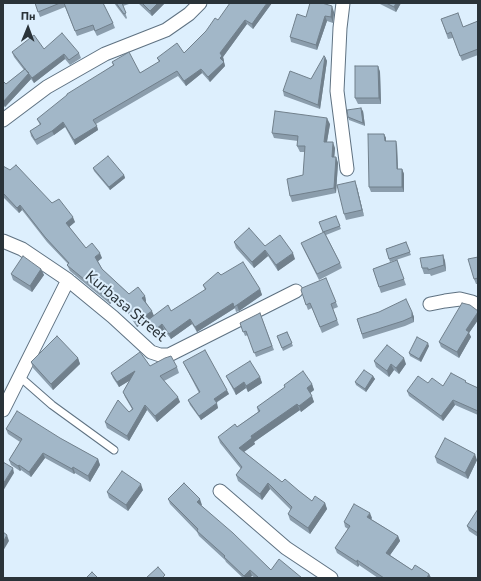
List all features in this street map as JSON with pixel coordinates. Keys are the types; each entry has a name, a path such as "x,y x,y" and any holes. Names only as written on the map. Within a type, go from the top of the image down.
{"street":[{"path":"3,120 47,87 105,54 166,30 189,14 200,3"},
{"path":"343,3 340,28 338,91 347,169"},
{"name":"Kurbasa Street","path":"3,241 22,249 68,280 113,317 151,352 160,355 169,354 296,291"},
{"path":"3,410 68,280"},
{"path":"430,304 460,299 478,305"},
{"path":"220,491 286,548 331,578"}],"lane":[{"path":"20,377 52,405 114,450"}],"building":[{"path":"35,3 60,3 38,12"},
{"path":"64,3 103,3 113,23 95,31 93,25 75,31"},
{"path":"116,3 122,3 126,13 124,14"},
{"path":"142,3 158,3 150,11"},
{"path":"230,3 267,3 252,24 245,20 220,53 222,56 220,58 224,62 208,77 201,69 184,81 177,71 93,120 97,126 74,140 63,122 52,131 35,140 30,131 41,124 37,119 67,94 114,65 112,62 129,52 140,73 160,61 157,58 177,43 184,53 206,31 215,18 218,20"},
{"path":"310,3 322,3 332,6 331,17 325,16 316,45 290,37 297,14 306,17"},
{"path":"386,3 396,3 394,7"},
{"path":"458,13 463,27 478,21 478,49 460,56 451,32 447,34 441,19"},
{"path":"62,33 79,53 69,60 64,54 32,78 12,52 34,35 44,49"},
{"path":"324,56 318,105 283,91 290,71 311,79"},
{"path":"355,66 378,66 379,98 355,98"},
{"path":"25,69 29,73 3,102 3,81 6,84"},
{"path":"361,108 363,123 348,117 347,110"},
{"path":"275,111 327,118 324,142 333,142 332,157 336,157 334,188 290,196 287,179 303,175 305,146 297,146 298,136 272,133"},
{"path":"368,134 384,134 385,141 396,141 397,169 402,169 402,187 369,187"},
{"path":"108,156 124,175 109,187 93,168"},
{"path":"16,165 52,203 59,199 73,217 66,223 86,248 92,243 100,253 95,257 102,269 129,294 138,287 145,296 142,298 152,311 136,322 119,298 115,302 110,297 108,299 67,265 69,263 45,237 20,205 17,208 3,193 3,166 10,170"},
{"path":"355,181 362,210 344,214 337,185"},
{"path":"336,216 340,226 323,232 319,222"},
{"path":"249,228 265,246 280,235 293,253 276,265 265,250 252,262 234,242"},
{"path":"324,232 340,263 317,274 301,243"},
{"path":"406,242 410,252 389,259 386,249"},
{"path":"443,255 444,265 428,270 428,268 422,268 420,258"},
{"path":"23,256 41,269 30,286 11,274"},
{"path":"478,257 478,278 474,279 468,259"},
{"path":"397,260 404,279 379,287 373,269"},
{"path":"243,262 260,289 234,307 233,303 195,327 190,319 169,334 162,324 155,330 148,320 168,305 171,311 206,289 203,285 218,272 221,275"},
{"path":"326,278 336,302 331,304 337,320 320,327 310,303 306,305 301,290 302,288"},
{"path":"406,299 412,312 412,317 362,334 357,319 379,312"},
{"path":"462,303 470,305 478,312 466,330 469,332 457,352 439,342"},
{"path":"260,313 272,346 254,353 246,331 243,332 240,323"},
{"path":"287,332 292,343 282,348 277,336"},
{"path":"57,336 78,358 51,384 31,362"},
{"path":"417,337 428,343 419,359 409,353"},
{"path":"387,345 404,358 396,368 391,364 387,371 374,361"},
{"path":"205,350 227,390 214,399 217,403 199,416 188,400 200,392 183,362"},
{"path":"140,352 150,366 171,356 177,367 160,376 178,397 155,416 145,405 127,436 105,422 118,400 129,412 133,409 123,392 135,371 117,382 111,373"},
{"path":"250,361 260,377 246,386 244,382 234,389 226,376"},
{"path":"364,370 373,376 365,389 355,382"},
{"path":"303,371 312,384 307,388 312,396 299,406 297,404 251,436 252,438 239,448 282,482 285,479 312,501 315,496 325,503 308,528 288,514 292,507 268,483 260,494 236,475 242,467 218,437 235,424 237,427 260,411 257,407 285,387 284,385"},
{"path":"451,373 478,388 478,411 453,400 441,416 407,391 418,376 428,383 432,378 443,386"},
{"path":"17,411 60,438 98,459 88,476 43,453 29,472 9,460 22,439 6,429"},
{"path":"445,438 475,454 465,473 435,457"},
{"path":"3,462 13,468 3,484"},
{"path":"122,471 141,484 126,505 107,492"},
{"path":"184,483 200,499 197,502 233,533 271,570 279,559 302,578 259,578 250,570 244,576 224,557 225,556 197,531 198,529 168,499"},
{"path":"354,504 370,513 367,517 398,536 386,553 412,570 415,565 429,574 427,578 384,578 357,560 357,562 335,548 350,526 344,522"},
{"path":"478,509 478,533 467,526"},
{"path":"3,532 7,535 3,542"},
{"path":"158,567 165,575 162,578 146,578"},
{"path":"92,572 98,578 86,578"}]}
